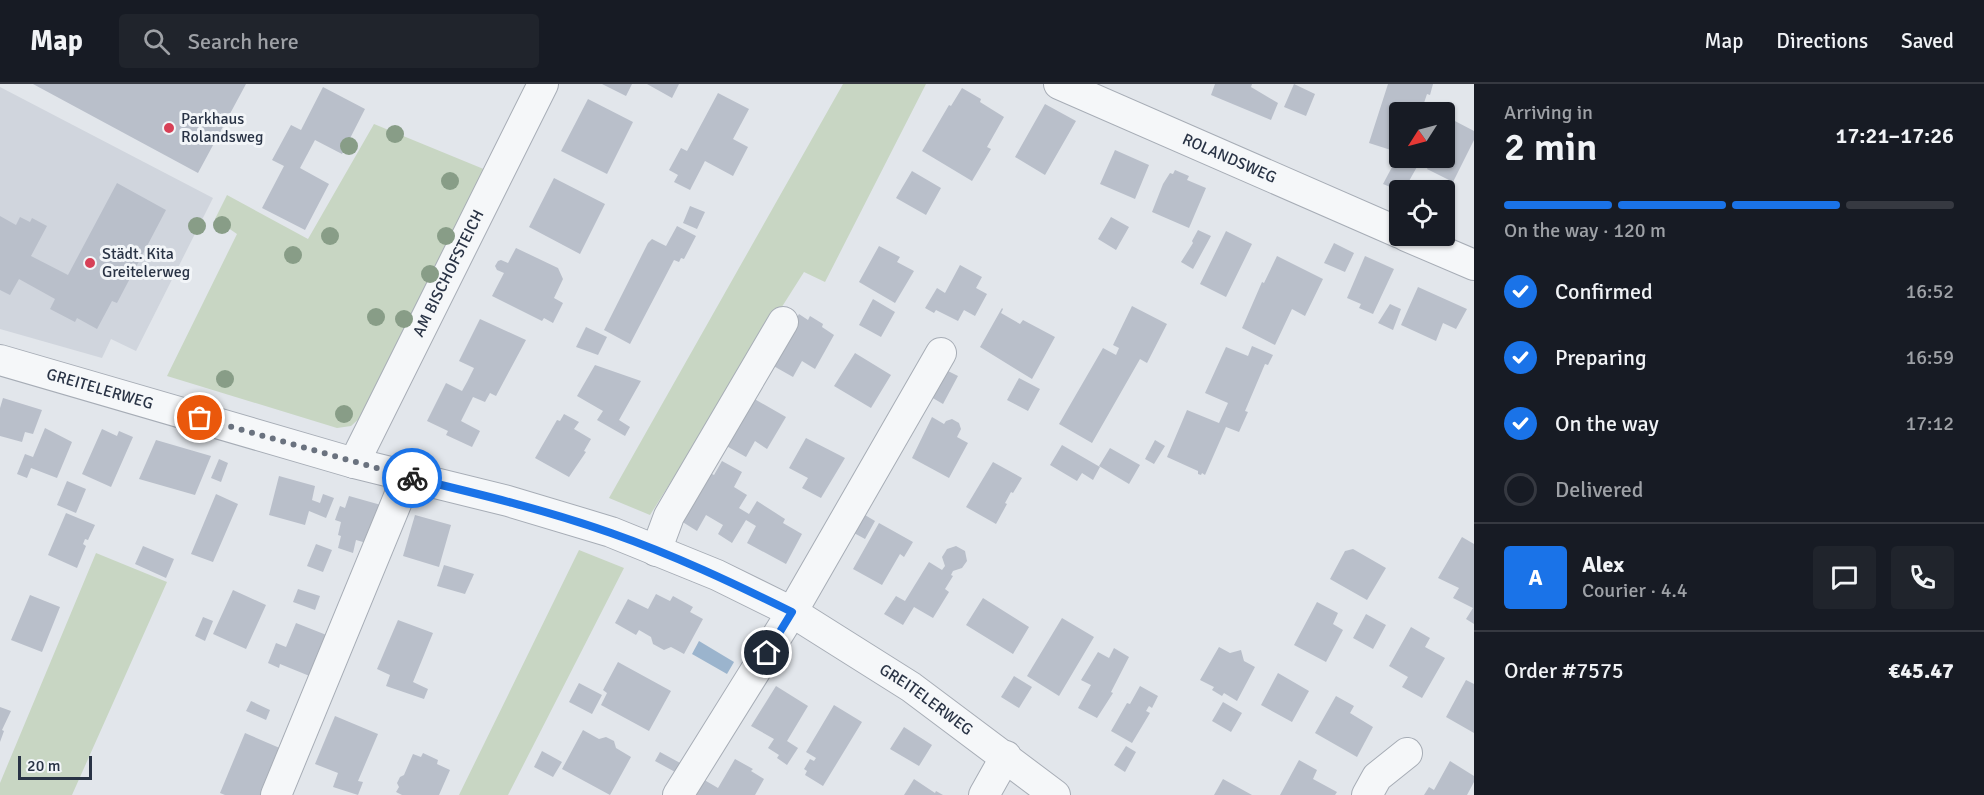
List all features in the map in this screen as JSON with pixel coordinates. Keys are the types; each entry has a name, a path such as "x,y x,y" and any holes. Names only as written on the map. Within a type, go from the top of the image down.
{"street":[{"name":"AM BISCHOFSTEICH","path":"354,463 543,84"},
{"name":"ROLANDSWEG","path":"1059,84 1389,228"},
{"path":"1429,246 1474,265"},
{"path":"656,551 669,516 783,322"},
{"path":"678,795 792,612 941,353"},
{"name":"GREITELERWEG","path":"0,360 354,463 508,501 611,532 717,575 792,612 911,687 1006,756 1055,795"},
{"path":"276,795 407,477"},
{"path":"1367,795 1377,777 1407,753"},
{"path":"984,795 1006,756"}],"shaded area":[{"name":"Städt. Kita Greitelerweg","path":"0,87 213,198 136,351 111,339 102,358 0,329"}],"green space":[{"path":"843,84 926,84 825,282 804,272 650,515 609,498"},
{"path":"374,124 486,170 362,416 351,426 337,428 167,376 237,234 215,219 227,195 308,239"},
{"path":"579,550 624,568 508,795 459,795"},
{"path":"96,553 167,582 72,795 0,795 0,783"}],"water":[{"path":"699,641 734,662 727,674 692,654"}],"building":[{"name":"Parkhaus Rolandsweg","path":"33,84 246,84 198,173"},
{"path":"602,84 632,84 626,96"},
{"path":"647,84 679,84 672,98"},
{"path":"1215,84 1252,84 1251,87 1278,103 1271,120 1211,95"},
{"path":"1294,84 1315,94 1306,116 1284,107"},
{"path":"1388,84 1433,84 1430,95 1427,94 1424,102 1389,102 1389,149 1369,143"},
{"path":"323,87 365,109 342,154 315,140 300,168 329,184 305,230 262,208 284,166 272,160 291,125 301,130"},
{"path":"962,88 1004,117 987,147 991,149 972,181 922,151 949,105 951,106"},
{"path":"718,93 749,109 733,139 748,147 733,176 705,161 690,190 674,182 678,175 669,170 681,148 687,151"},
{"path":"588,99 633,122 607,174 561,151"},
{"path":"1045,104 1076,121 1045,175 1015,157"},
{"path":"1455,121 1474,131 1474,140 1454,180 1449,180 1427,169 1455,168"},
{"path":"1115,150 1149,165 1135,199 1100,184"},
{"path":"1392,168 1416,168 1410,180 1389,180 1389,186 1383,184"},
{"path":"1175,170 1189,176 1187,180 1206,188 1189,228 1152,212 1163,184 1170,173 1173,174"},
{"path":"912,171 941,188 926,215 896,198"},
{"path":"554,178 605,204 580,254 529,227"},
{"path":"117,183 166,210 117,303 112,301 97,329 77,318 75,322 50,309 55,299 19,279 10,295 0,290 0,216 16,225 20,217 30,222 32,218 47,226 31,256 68,275"},
{"path":"690,206 705,212 697,229 683,223"},
{"path":"1111,217 1129,227 1116,250 1098,239"},
{"path":"677,226 696,236 684,259 681,258 679,262 674,260 630,344 604,330 648,243 652,239 666,246"},
{"path":"1198,230 1211,236 1193,269 1181,262"},
{"path":"1226,231 1252,244 1226,297 1200,284"},
{"path":"1334,243 1354,253 1345,272 1324,263"},
{"path":"879,246 900,257 897,262 914,271 895,303 859,282"},
{"path":"516,248 558,268 563,279 554,298 563,303 553,323 544,318 542,321 492,296 504,273 497,270 495,266 501,260 508,263"},
{"path":"1277,256 1323,279 1305,316 1292,309 1275,345 1242,328 1262,282 1264,283"},
{"path":"1365,256 1394,269 1373,314 1359,308 1361,304 1347,298"},
{"path":"960,265 982,277 976,288 987,294 975,316 964,310 958,321 936,310 934,313 925,308 937,288 945,293"},
{"path":"1418,287 1467,309 1456,329 1443,323 1436,341 1401,325"},
{"path":"873,299 895,312 881,337 859,325"},
{"path":"1390,304 1401,309 1393,330 1378,323"},
{"path":"1132,306 1167,324 1147,363 1140,359 1092,443 1059,424 1103,348 1116,355 1119,348 1113,345"},
{"path":"1002,308 1001,313 1020,324 1023,320 1055,337 1032,379 980,347"},
{"path":"799,314 808,320 810,316 834,335 815,369 802,361 793,377 770,364"},
{"path":"480,319 526,340 496,396 490,393 485,402 473,397 461,421 480,431 472,447 446,435 448,431 427,421 446,383 462,391 467,382 474,368 459,361"},
{"path":"586,327 607,337 598,355 576,347"},
{"path":"1252,346 1273,355 1268,365 1265,364 1245,411 1248,412 1239,432 1226,427 1205,475 1198,474 1198,471 1167,457 1187,410 1219,423 1228,403 1205,393 1226,347 1248,356"},
{"path":"855,353 891,375 871,408 834,386"},
{"path":"595,365 641,381 619,420 630,427 625,436 597,420 603,411 577,396"},
{"path":"946,370 958,376 943,404 931,397"},
{"path":"1019,378 1040,389 1028,411 1007,400"},
{"path":"751,397 786,417 767,449 755,441 746,457 723,444"},
{"path":"3,398 42,410 33,434 25,432 22,442 0,436 0,408"},
{"path":"564,414 579,422 574,429 591,439 584,451 586,452 569,477 535,458 557,420 560,421"},
{"path":"932,417 944,424 952,419 959,423 961,429 957,437 968,443 949,478 912,458"},
{"path":"45,428 72,442 57,478 31,468 27,478 17,474 25,454 33,457"},
{"path":"102,429 117,436 119,431 133,437 111,487 82,474"},
{"path":"806,438 845,458 821,498 802,488 808,478 789,468"},
{"path":"156,440 211,456 195,495 139,479"},
{"path":"1155,440 1165,446 1154,464 1145,459"},
{"path":"1062,445 1100,467 1093,480 1082,473 1077,481 1050,465"},
{"path":"1110,448 1140,465 1129,484 1099,466"},
{"path":"219,459 228,463 221,482 211,478"},
{"path":"722,461 742,472 734,487 747,495 739,508 749,514 757,501 785,519 783,523 802,534 786,564 747,543 756,526 746,520 732,543 718,534 723,525 706,515 697,531 681,521 710,473 714,475"},
{"path":"993,462 1022,478 1013,493 1011,492 996,524 966,507"},
{"path":"279,476 315,486 312,500 320,503 323,494 334,498 326,518 309,511 305,525 269,515"},
{"path":"67,481 86,489 76,513 57,505"},
{"path":"216,494 238,504 213,562 191,554"},
{"path":"349,496 381,505 370,544 356,540 353,553 338,548 341,522 335,520 340,506 345,508"},
{"path":"66,513 95,525 88,540 85,539 83,544 86,546 77,568 48,555"},
{"path":"415,515 451,525 439,567 403,556"},
{"path":"865,515 875,521 865,539 854,533"},
{"path":"879,523 913,542 904,557 900,554 882,585 853,569"},
{"path":"1462,537 1474,544 1474,624 1466,619 1473,608 1453,598 1459,588 1438,578"},
{"path":"316,544 332,550 323,572 307,566"},
{"path":"143,546 174,559 166,578 135,564"},
{"path":"956,546 965,551 967,561 962,568 953,571 951,575 953,576 945,589 949,592 933,618 914,607 903,625 884,614 896,596 905,601 929,562 942,570 945,566 942,557 947,549"},
{"path":"1353,549 1386,568 1367,600 1330,579 1345,551"},
{"path":"444,565 474,574 465,594 437,586"},
{"path":"298,589 320,596 315,610 293,602"},
{"path":"233,590 266,605 246,649 213,634"},
{"path":"656,594 670,601 673,596 693,607 690,612 703,619 684,654 671,647 664,650 653,644 651,637 639,630 636,635 615,623 628,599 648,609"},
{"path":"30,595 60,607 42,652 11,640"},
{"path":"983,598 1029,627 1013,654 966,625"},
{"path":"1317,602 1338,613 1333,624 1343,630 1326,662 1294,645"},
{"path":"1366,614 1386,625 1373,649 1353,638"},
{"path":"203,617 213,621 205,641 195,636"},
{"path":"1062,618 1094,637 1059,696 1027,676"},
{"path":"398,620 433,633 413,682 428,689 424,699 386,686 390,675 377,669"},
{"path":"296,623 329,636 312,677 280,664 279,668 268,663 276,643 286,647"},
{"path":"1411,627 1430,638 1425,647 1445,658 1422,698 1402,687 1408,677 1389,666"},
{"path":"1219,647 1230,653 1241,650 1244,661 1255,667 1237,701 1224,693 1222,696 1212,690 1214,687 1200,680"},
{"path":"1114,648 1129,657 1111,692 1113,693 1097,718 1078,708 1091,685 1081,680 1098,652 1109,658"},
{"path":"618,662 671,691 649,731 601,705 607,693 603,690"},
{"path":"1278,673 1309,691 1292,722 1261,705"},
{"path":"1014,676 1032,687 1019,708 1001,697"},
{"path":"1466,680 1474,684 1474,733 1446,717"},
{"path":"579,683 602,695 592,714 569,702"},
{"path":"776,686 808,706 787,741 798,748 787,765 777,758 779,755 768,748 774,739 751,726"},
{"path":"1140,686 1158,696 1152,708 1149,706 1146,711 1150,713 1132,743 1111,731"},
{"path":"1336,696 1354,706 1350,713 1373,727 1357,757 1315,733"},
{"path":"251,701 270,710 266,720 246,711"},
{"path":"1223,702 1242,713 1231,732 1212,721"},
{"path":"834,705 862,722 823,786 805,775 807,771 804,769 810,759 814,761 816,758 806,752"},
{"path":"0,707 11,711 2,730 4,731 0,742"},
{"path":"335,716 378,734 358,781 363,782 358,795 333,787 338,773 315,764"},
{"path":"904,727 932,745 919,766 890,749"},
{"path":"583,730 599,739 606,737 614,741 616,748 631,757 610,795 562,769"},
{"path":"245,733 282,749 262,795 225,795 220,793"},
{"path":"1126,746 1136,752 1125,772 1114,765"},
{"path":"542,751 562,762 553,777 534,767"},
{"path":"660,752 682,764 677,773 655,761"},
{"path":"423,753 438,760 437,764 450,770 439,795 402,795 396,792 399,787 397,783 404,775 413,754 421,757"},
{"path":"735,759 753,769 751,771 764,779 755,795 690,795 701,778 718,788"},
{"path":"1299,760 1317,770 1313,779 1337,792 1335,795 1280,795"},
{"path":"1450,761 1474,776 1474,782 1467,795 1424,795 1429,787 1434,790"},
{"path":"914,779 935,793 936,791 943,795 904,795"},
{"path":"1223,779 1252,795 1214,795"}],"way so far":[{"path":"200,418 412,478"}],"place":[{"name":"Parkhaus Rolandsweg","path":"169,128"},
{"name":"Städt. Kita Greitelerweg","path":"90,263"}],"route":[{"path":"412,478 508,501 611,532 717,575 792,612 767,653"}]}
